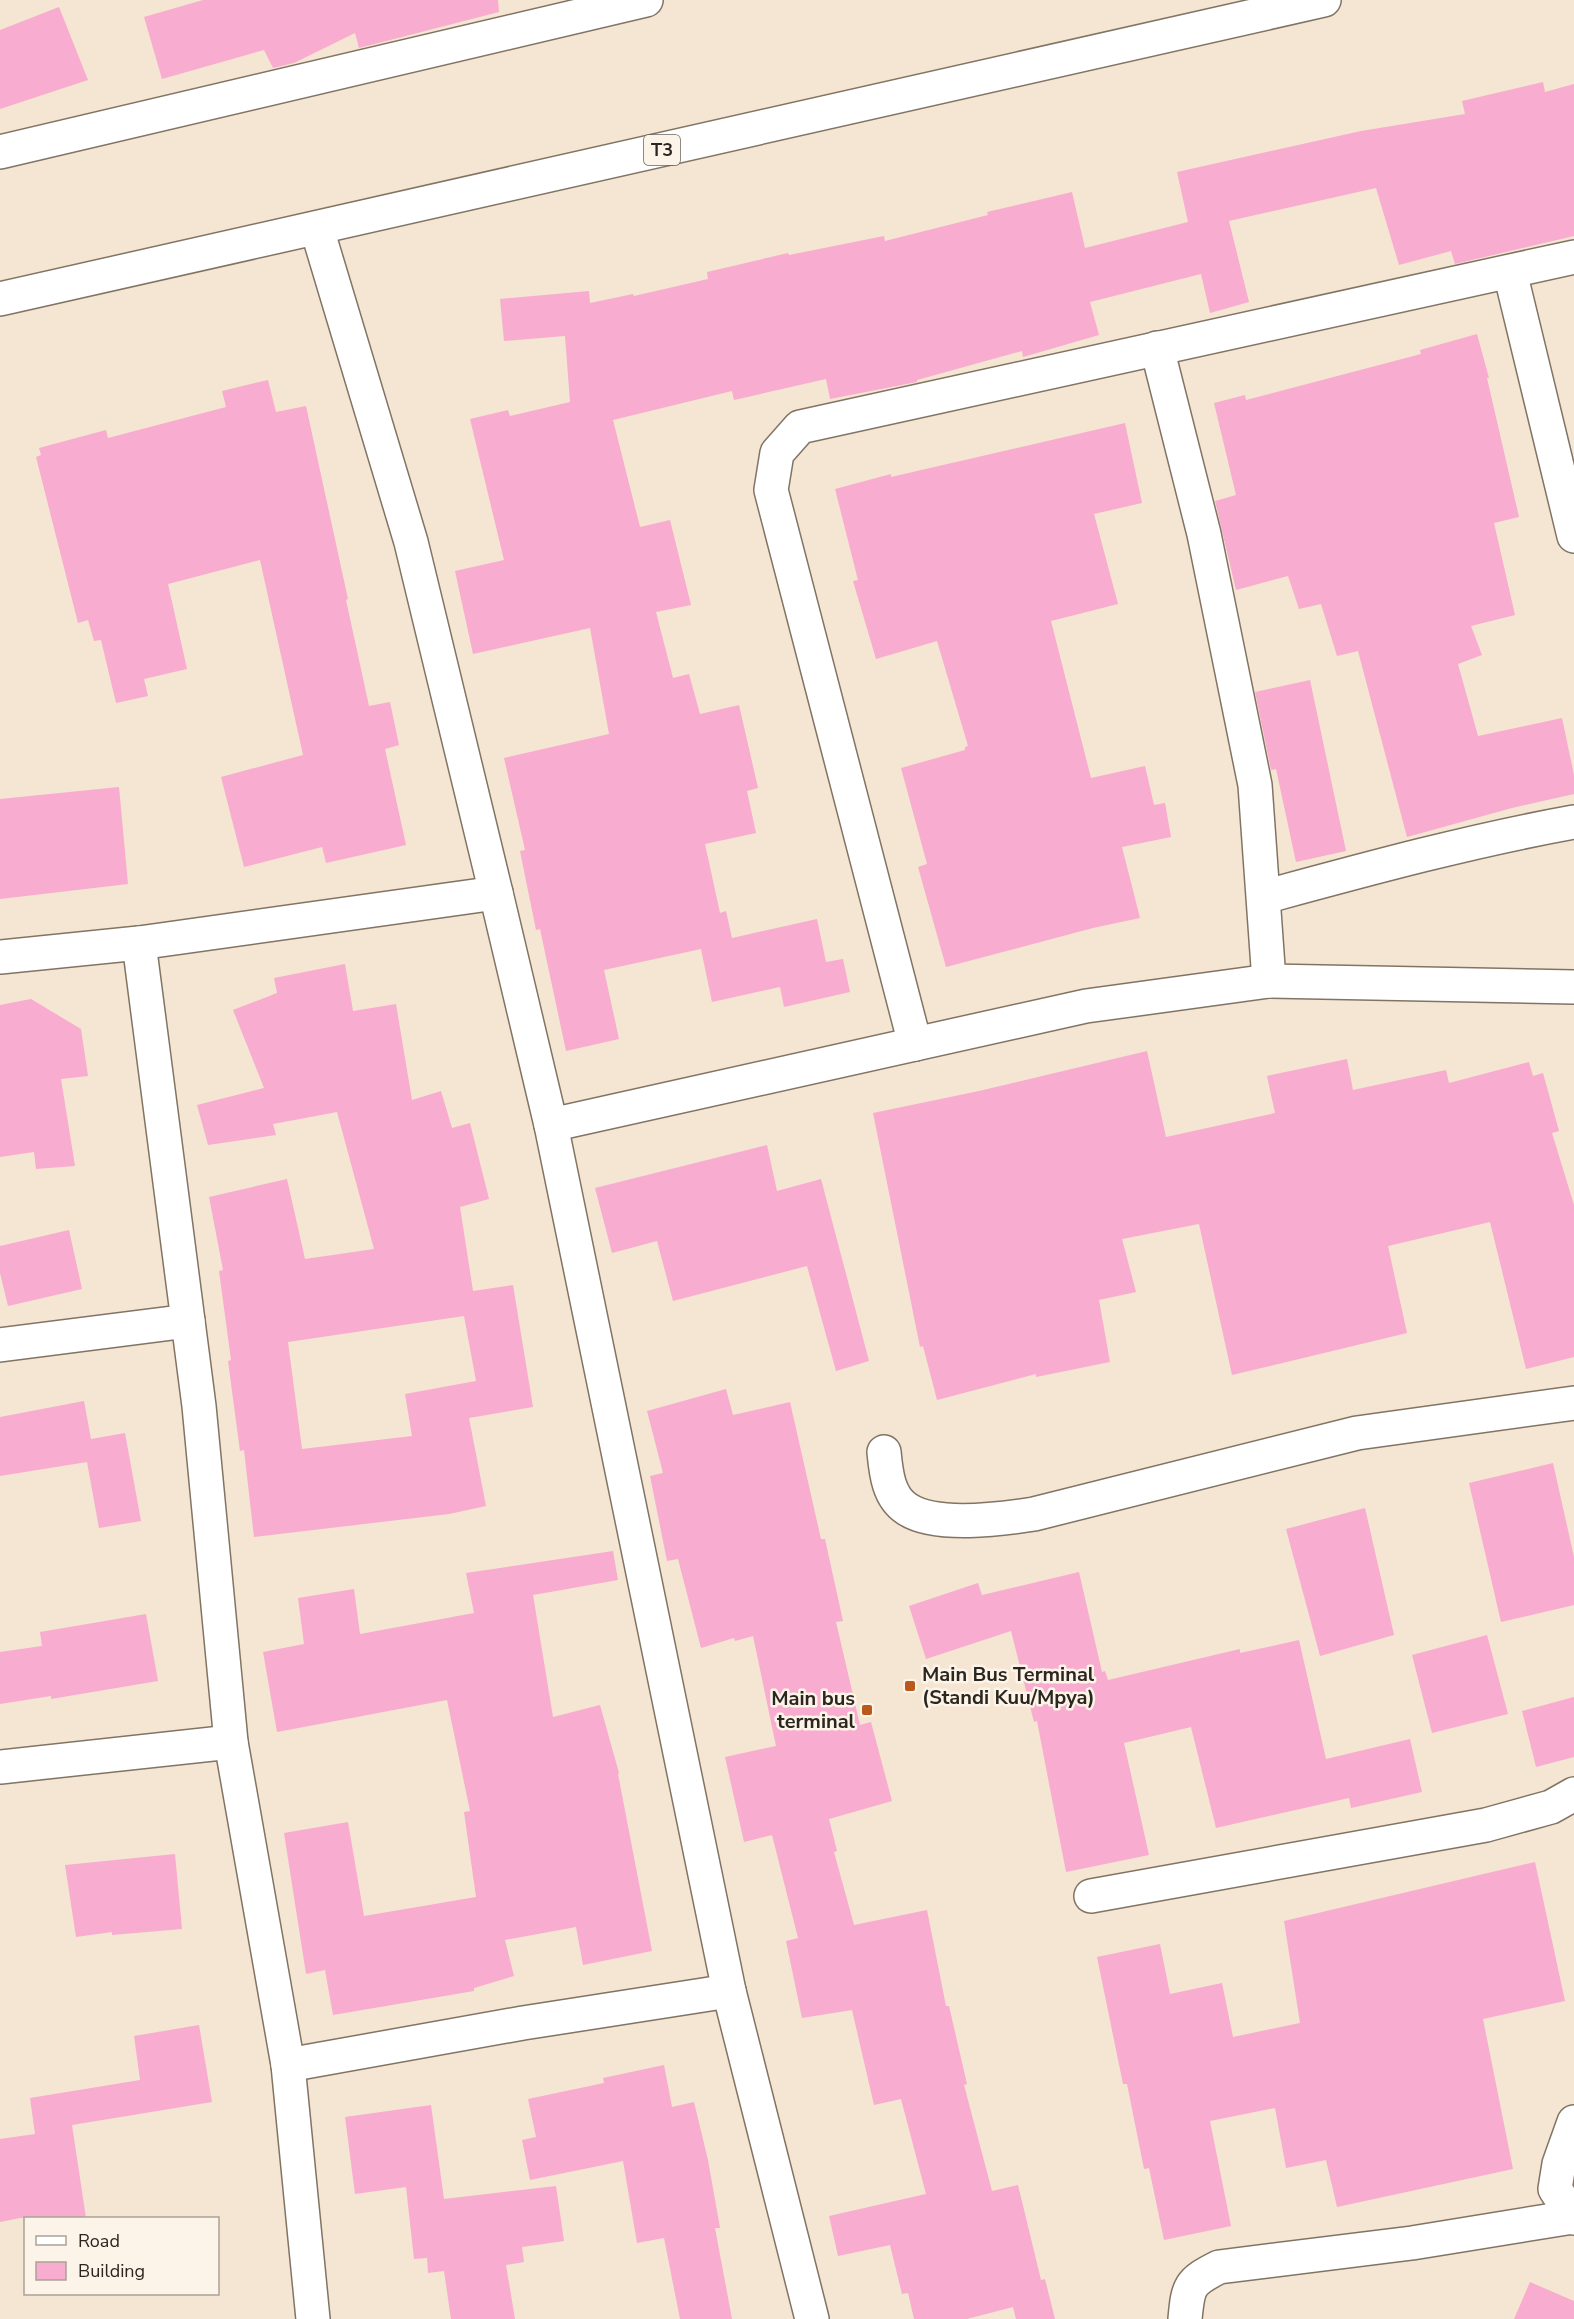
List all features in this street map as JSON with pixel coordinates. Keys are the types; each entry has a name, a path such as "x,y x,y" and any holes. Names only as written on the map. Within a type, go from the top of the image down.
{"main road":[{"path":"0,152 646,0"},
{"name":"T3","path":"0,299 1324,0"},
{"path":"317,229 411,542 551,1125 729,1991 812,2319"},
{"path":"915,1044 771,490 777,453 800,427 1574,258"},
{"path":"1510,272 1574,536"},
{"path":"1157,348 1204,534 1255,785 1269,981"},
{"path":"1264,897 1392,862 1517,832 1574,822"},
{"path":"0,957 139,943 496,893"},
{"path":"139,943 200,1418 231,1742 288,2065 313,2319"},
{"path":"551,1125 1086,1006 1269,981 1574,987"},
{"path":"0,1345 188,1321"},
{"path":"884,1452 886,1478 896,1498 907,1509 929,1518 989,1521 1088,1502 1357,1433 1574,1403"},
{"path":"0,1767 231,1742"},
{"path":"1091,1896 1486,1826 1551,1807 1574,1794"},
{"path":"288,2065 523,2023 729,1991"},
{"path":"1185,2319 1187,2295 1198,2278 1219,2267 1412,2243 1573,2217 1555,2189 1559,2164 1574,2122"}],"building":[{"path":"203,0 498,0 499,12 359,48 355,33 294,63 273,68 264,50 162,79 144,17"},
{"path":"59,7 88,80 0,109 0,30"},
{"path":"1543,82 1545,92 1574,84 1574,236 1455,264 1451,251 1399,265 1376,188 1229,221 1249,302 1210,313 1201,274 1090,302 1099,335 1023,357 1022,351 917,380 917,382 830,399 826,379 734,400 732,391 613,420 640,527 670,520 691,605 656,612 673,678 689,674 700,714 739,705 758,788 747,791 756,833 705,844 720,913 726,911 732,938 817,919 826,962 843,959 850,992 784,1007 780,987 712,1002 701,949 604,970 619,1039 566,1051 540,929 536,930 520,851 525,850 504,758 609,734 590,628 473,654 455,571 504,560 470,419 508,410 510,416 570,402 565,336 504,341 500,299 589,291 590,303 633,294 634,296 708,279 707,272 788,253 789,255 884,236 885,241 988,215 987,212 1072,192 1085,248 1188,222 1177,172 1361,131 1465,114 1462,101"},
{"path":"1477,334 1489,378 1487,378 1519,517 1494,523 1515,615 1471,626 1482,655 1458,664 1478,736 1562,718 1574,775 1574,794 1512,808 1407,837 1358,651 1337,656 1321,604 1299,609 1288,576 1236,590 1215,501 1236,495 1214,403 1245,395 1246,400 1421,354 1420,350"},
{"path":"268,380 276,412 306,406 369,706 390,702 399,745 385,749 406,845 326,863 322,847 244,867 221,777 303,755 260,560 168,584 187,669 144,679 148,696 116,703 101,640 94,641 88,620 78,623 36,457 41,455 39,448 106,430 108,438 226,407 222,391"},
{"path":"1125,423 1142,503 1094,514 1118,604 1051,621 1091,778 1145,766 1154,805 1165,803 1171,837 1122,847 1140,918 1093,928 946,967 918,867 927,864 901,768 965,750 968,746 937,641 876,659 853,581 858,580 835,489 891,474 891,477"},
{"path":"1310,680 1346,851 1296,862 1276,769 1271,770 1255,692"},
{"path":"119,787 128,884 0,899 0,799"},
{"path":"345,964 353,1011 396,1004 412,1100 441,1091 452,1128 470,1123 489,1199 460,1207 473,1291 513,1285 533,1407 469,1418 486,1506 449,1514 254,1537 244,1450 240,1451 228,1361 231,1360 219,1271 223,1270 209,1197 287,1179 305,1259 374,1249 337,1112 273,1124 276,1135 208,1145 197,1105 264,1088 233,1010 277,993 274,978","holes":["464,1316 476,1381 405,1394 412,1436 302,1449 288,1342"]},
{"path":"31,999 81,1029 88,1076 61,1079 75,1166 36,1169 34,1152 0,1157 0,1005"},
{"path":"1147,1051 1166,1137 1275,1113 1267,1076 1347,1059 1353,1090 1446,1070 1449,1083 1529,1062 1533,1076 1543,1073 1559,1131 1552,1133 1574,1205 1574,1357 1526,1369 1490,1222 1388,1246 1407,1333 1232,1375 1199,1224 1122,1239 1136,1292 1099,1300 1110,1362 1036,1377 1036,1374 937,1400 923,1346 920,1347 873,1113 979,1091"},
{"path":"767,1145 777,1191 821,1179 869,1361 836,1371 807,1266 673,1301 657,1241 612,1253 595,1188"},
{"path":"69,1230 82,1289 8,1306 0,1273 0,1246"},
{"path":"726,1389 733,1415 790,1402 821,1539 825,1539 843,1621 836,1622 860,1725 871,1722 892,1801 829,1819 837,1851 834,1852 854,1925 927,1910 946,2006 949,2006 967,2084 964,2085 992,2191 1018,2185 1041,2280 1045,2279 1055,2319 1016,2319 1013,2307 967,2319 914,2319 908,2293 902,2294 890,2245 838,2256 829,2216 926,2194 901,2099 874,2105 852,2010 802,2018 786,1941 798,1938 772,1835 744,1842 725,1757 776,1746 753,1636 735,1641 734,1638 701,1648 678,1559 667,1561 650,1476 663,1473 647,1411"},
{"path":"84,1401 91,1439 125,1433 141,1521 99,1528 87,1462 0,1476 0,1417"},
{"path":"1553,1463 1574,1557 1574,1605 1501,1622 1469,1483"},
{"path":"1365,1508 1394,1635 1320,1656 1286,1529"},
{"path":"613,1551 618,1580 533,1595 553,1717 600,1705 619,1773 652,1951 583,1965 576,1927 505,1940 514,1976 474,1988 474,1991 333,2015 325,1970 306,1974 284,1833 348,1822 364,1916 476,1897 464,1812 470,1811 447,1700 277,1732 263,1652 304,1644 298,1598 354,1589 360,1634 474,1613 466,1573"},
{"path":"1079,1572 1102,1672 1105,1671 1108,1680 1240,1649 1240,1653 1299,1640 1326,1759 1410,1739 1422,1792 1351,1808 1349,1798 1216,1828 1191,1727 1124,1743 1149,1855 1066,1872 1037,1721 1034,1722 1011,1631 926,1659 909,1606 978,1583 982,1595"},
{"path":"146,1614 158,1681 51,1699 51,1696 0,1704 0,1652 42,1646 40,1632"},
{"path":"1487,1635 1508,1714 1432,1733 1412,1655"},
{"path":"1574,1697 1574,1757 1536,1767 1522,1711"},
{"path":"175,1854 182,1929 112,1935 112,1932 76,1937 65,1865"},
{"path":"1535,1862 1565,2001 1483,2019 1513,2169 1337,2207 1326,2160 1286,2168 1275,2108 1210,2121 1231,2226 1164,2240 1149,2168 1144,2169 1127,2084 1123,2084 1097,1957 1160,1944 1170,1994 1222,1983 1233,2037 1300,2023 1284,1921"},
{"path":"199,2025 212,2102 72,2125 86,2217 24,2217 0,2222 0,2139 35,2134 30,2098 140,2080 134,2036"},
{"path":"664,2065 672,2107 694,2102 708,2160 720,2228 715,2228 732,2319 680,2319 664,2238 637,2243 623,2161 530,2180 522,2140 536,2137 528,2099 604,2083 603,2078"},
{"path":"431,2105 444,2199 556,2186 564,2241 522,2247 524,2262 506,2265 515,2319 451,2319 444,2271 428,2273 427,2258 414,2259 406,2187 355,2194 345,2117"},
{"path":"1530,2282 1574,2301 1574,2319 1514,2319"}],"place":[{"name":"Main Bus Terminal (Standi Kuu/Mpya)","path":"910,1686"},
{"name":"Main bus terminal","path":"867,1710"}]}
